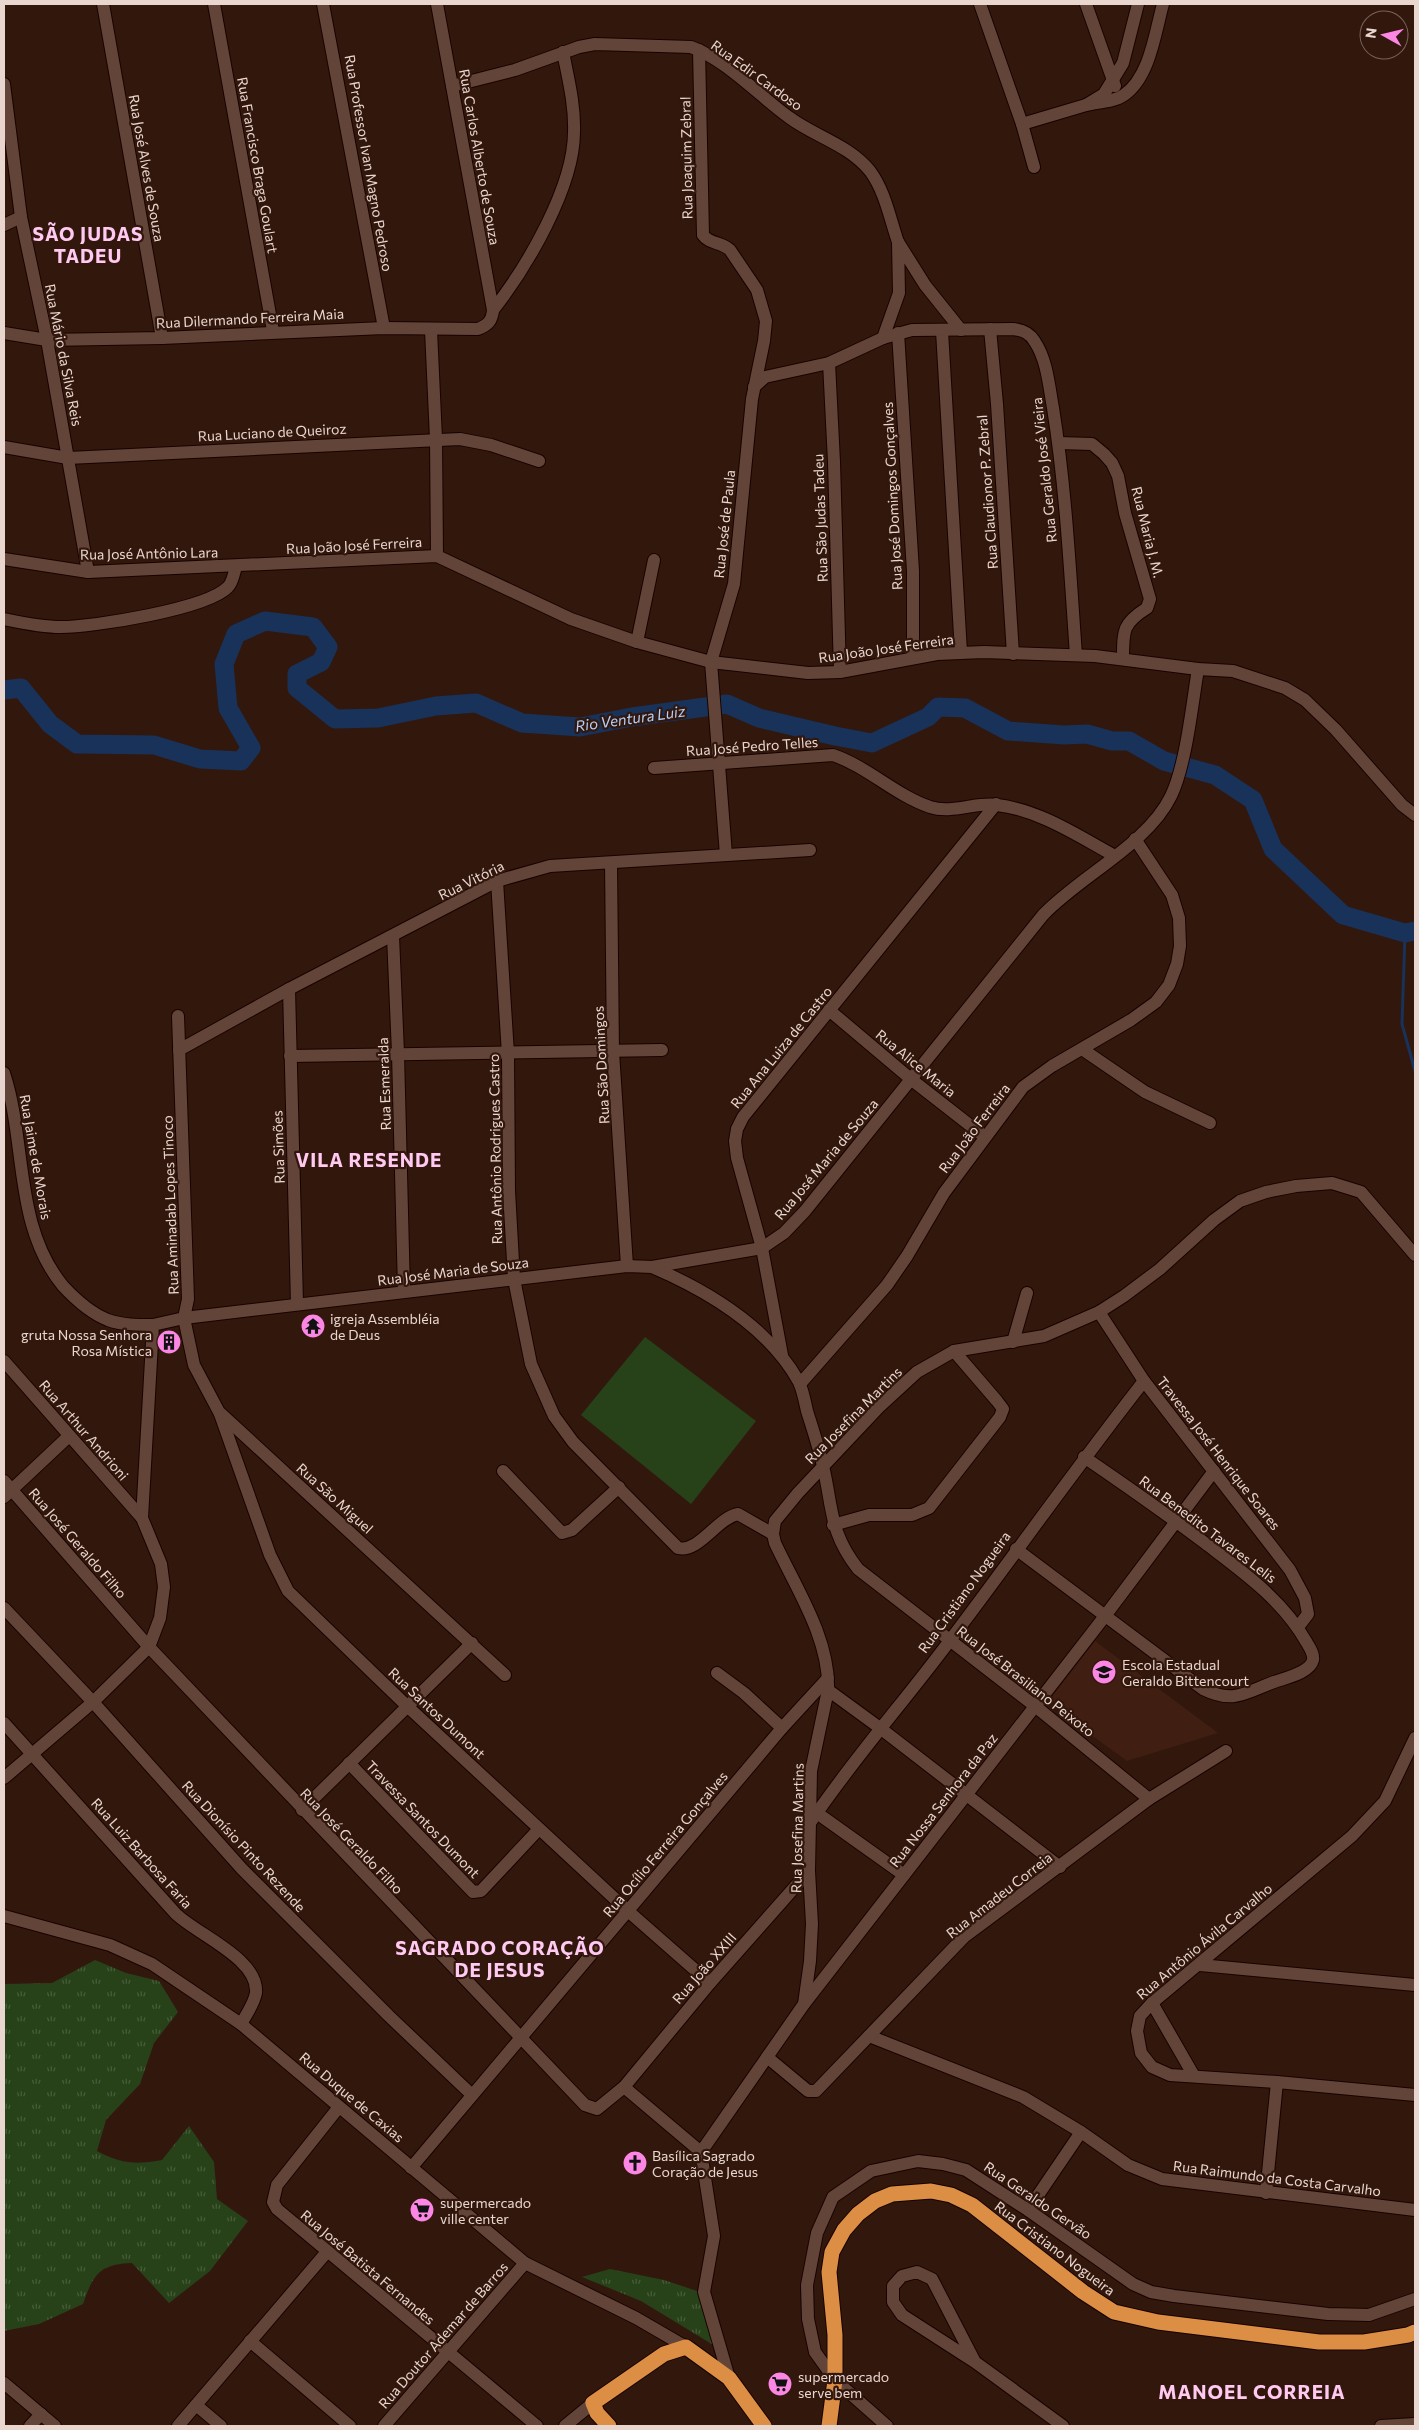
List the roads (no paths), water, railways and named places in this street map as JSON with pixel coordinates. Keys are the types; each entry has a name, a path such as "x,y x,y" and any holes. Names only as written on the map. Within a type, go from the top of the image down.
{"highway":[{"name":"Rua Cristiano Nogueira","path":"829,2426 835,2380 835,2335 828,2272 832,2252 844,2230 858,2214 875,2200 892,2194 911,2191 931,2191 951,2195 972,2205 1083,2292 1114,2312 1158,2322 1319,2342 1364,2342 1408,2335 1415,2332"},
{"name":"Rua Duque de Caxias","path":"686,2347 729,2378 764,2426"},
{"path":"609,2426 597,2412 593,2403 664,2354 686,2347"}],"street":[{"name":"Rua José Alves de Souza","path":"103,4 162,338"},
{"name":"Rua Francisco Braga Goulart","path":"214,4 273,331"},
{"name":"Rua Professor Ivan Magno Pedroso","path":"323,4 340,81 384,328"},
{"name":"Rua Carlos Alberto de Souza","path":"437,4 493,313"},
{"path":"980,4 1022,124 1034,167"},
{"path":"1086,4 1113,82 1122,96"},
{"path":"1086,105 1104,94 1123,63 1138,4"},
{"path":"1022,124 1122,96 1138,81 1145,67 1163,4"},
{"name":"Rua Edir Cardoso","path":"452,86 514,70 579,47 607,44 682,46 699,50 744,81 791,119 844,149 862,162 872,173 883,196 898,242"},
{"name":"Rua Joaquim Zebral","path":"699,50 703,234 706,238 730,250 752,281 761,298 766,331 754,387"},
{"name":"Rua Dilermando Ferreira Maia","path":"4,333 47,340 162,338 273,331 384,328 478,329 490,322 493,313 537,242 563,187 572,159 573,110 563,52"},
{"name":"Rua Mário da Silva Reis","path":"4,84 21,218 47,340 88,572"},
{"path":"4,226 21,218"},
{"path":"898,242 925,284 961,330"},
{"path":"883,338 899,293 898,242"},
{"name":"Rua Claudionor P. Zebral","path":"990,329 1013,654"},
{"path":"431,330 436,439 437,556"},
{"name":"Rua Geraldo José Vieira","path":"754,387 765,377 828,363 883,338 912,330 1023,330 1035,342 1048,377 1059,443 1076,655"},
{"path":"942,331 961,652"},
{"name":"Rua José Domingos Gonçalves","path":"898,333 913,571 913,658"},
{"name":"Rua São Judas Tadeu","path":"828,363 834,462 840,672"},
{"name":"Rua José de Paula","path":"726,855 712,662 734,584 754,387"},
{"name":"Rua Luciano de Queiroz","path":"4,447 68,458 436,439 476,441 539,461"},
{"name":"Rua Maria J. M.","path":"1059,443 1084,442 1092,444 1104,454 1118,476 1125,513 1150,599 1147,608 1131,619 1126,625 1123,658"},
{"name":"Rua João José Ferreira","path":"236,566 437,556 557,613 637,642 712,662 789,672 840,672 913,658 961,652 1123,658 1198,669 1233,671 1285,688 1305,700 1336,730 1402,804 1415,814"},
{"name":"Rua José Antônio Lara","path":"4,558 88,572 236,566"},
{"path":"637,642 654,560"},
{"path":"4,619 36,626 61,627 154,615 221,592 232,582 236,566"},
{"name":"Rua José Maria de Souza","path":"184,1318 627,1266 652,1267 762,1248 784,1233 805,1211 1060,897 1136,839 1162,811 1171,796 1178,775 1198,669"},
{"name":"Rua José Pedro Telles","path":"654,768 822,755 852,762 894,788 930,807 953,809 996,804 1016,808 1037,815 1115,856"},
{"name":"Rua Ana Luiza de Castro","path":"782,1355 762,1248 737,1158 736,1129 743,1117 996,804"},
{"name":"Rua João Ferreira","path":"800,1384 886,1285 907,1256 944,1192 1023,1087 1052,1066 1131,1020 1156,1002 1170,984 1177,964 1180,946 1179,918 1172,895 1136,839"},
{"name":"Rua Vitória","path":"179,1050 288,990 497,881 550,866 810,850"},
{"name":"Rua São Domingos","path":"611,863 614,1052 627,1266"},
{"name":"Rua Antônio Rodrigues Castro","path":"497,881 508,1054 509,1191 514,1279 531,1364 554,1416 573,1442 678,1548 689,1548 727,1519 738,1514 773,1534"},
{"name":"Rua Esmeralda","path":"393,936 404,1292"},
{"name":"Rua Simões","path":"288,990 297,1304"},
{"name":"Rua Alice Maria","path":"829,1010 912,1080 985,1137"},
{"name":"Rua Aminadab Lopes Tinoco","path":"178,1016 189,1287 184,1318"},
{"path":"1082,1049 1144,1092 1210,1123"},
{"path":"290,1056 398,1053 508,1054 662,1050"},
{"name":"Rua Jaime de Morais","path":"4,1073 14,1110 28,1212 44,1259 73,1297 90,1311 109,1320 129,1324 153,1325"},
{"name":"Rua Josefina Martins","path":"804,2004 812,1924 809,1871 813,1818 812,1764 828,1684 820,1643 773,1534 775,1521 880,1406 917,1372 954,1351 1044,1336 1099,1312 1160,1269 1214,1220 1240,1201 1266,1192 1296,1186 1332,1183 1361,1192 1415,1255"},
{"name":"Rua José Brasiliano Peixoto","path":"652,1267 680,1279 714,1299 753,1328 782,1355 800,1384 823,1467 834,1525 848,1557 858,1569 1035,1706 1150,1799"},
{"path":"1013,1342 1027,1293"},
{"name":"Travessa José Henrique Soares","path":"1099,1312 1144,1380 1290,1570 1306,1598 1308,1614 1298,1627"},
{"path":"4,1778 93,1702 149,1647 160,1618 164,1587 161,1564 142,1518 153,1325 184,1318"},
{"name":"Rua São Miguel","path":"184,1318 194,1365 219,1412 505,1675"},
{"path":"834,1525 869,1515 912,1515 929,1508 1000,1417 1003,1409 998,1401 954,1351"},
{"name":"Rua Arthur Andrioni","path":"4,1361 142,1518"},
{"name":"Rua Cristiano Nogueira","path":"813,1818 880,1728 951,1640 1084,1457 1144,1380"},
{"name":"Rua Santos Dumont","path":"219,1412 270,1555 288,1591 407,1706 628,1912 710,1983"},
{"path":"6,1489 69,1436"},
{"name":"Rua Benedito Tavares Lelis","path":"1084,1457 1176,1521 1266,1590 1298,1627 1311,1649 1312,1663 1296,1674 1240,1695 1229,1698 1220,1697 1203,1688 1105,1616"},
{"name":"Rua Nossa Senhora da Paz","path":"701,2152 804,2004 1105,1616 1214,1471"},
{"path":"503,1472 562,1533 572,1530 618,1487"},
{"name":"Rua José Geraldo Filho","path":"6,1489 149,1647 584,2105 597,2109 624,2087"},
{"path":"1016,1549 1105,1616"},
{"name":"Rua Dionísio Pinto Rezende","path":"4,1608 93,1702 242,1869 389,2016 472,2095"},
{"path":"302,1810 472,1643"},
{"path":"717,1673 744,1693 782,1728"},
{"path":"828,1684 880,1728 1060,1867"},
{"name":"Rua Ocílio Ferreira Gonçalves","path":"411,2168 782,1728 828,1684"},
{"name":"Rua Luiz Barbosa Faria","path":"4,1723 176,1914 186,1924 237,1958 251,1972 256,1985 256,1994 241,2024"},
{"name":"Rua Antônio Ávila Carvalho","path":"1415,1738 1412,1753 1385,1801 1352,1836 1152,2003 1140,2016 1137,2031 1141,2053 1152,2067 1170,2075 1277,2082 1415,2095"},
{"name":"Rua Amadeu Correia","path":"768,2057 808,2091 816,2091 964,1937 1150,1799 1226,1751"},
{"name":"Travessa Santos Dumont","path":"349,1763 473,1892 481,1891 539,1829"},
{"path":"813,1818 904,1875"},
{"name":"Rua João XXIII","path":"624,2087 710,1983 809,1871"},
{"name":"Rua Duque de Caxias","path":"4,1916 78,1935 132,1953 176,1979 241,2024 525,2263 636,2318 686,2347"},
{"path":"1200,1964 1415,1984"},
{"path":"1152,2003 1194,2076"},
{"name":"Rua Raimundo da Costa Carvalho","path":"869,2036 1023,2097 1081,2132 1128,2165 1162,2179 1266,2194 1415,2210"},
{"path":"1266,2194 1277,2082"},
{"path":"624,2087 701,2152 712,2218 713,2253 704,2292 729,2378"},
{"name":"Rua José Batista Fernandes","path":"339,2107 277,2185 273,2194 273,2202 277,2209 326,2253 538,2426"},
{"path":"1028,2210 1081,2132"},
{"name":"Rua Geraldo Gervão","path":"887,2426 835,2380 815,2352 808,2319 807,2285 817,2233 833,2197 871,2171 918,2162 943,2164 966,2170 1028,2210 1133,2284 1151,2292 1328,2314 1369,2315 1415,2299"},
{"path":"178,2426 326,2253"},
{"name":"Rua Doutor Ademar de Barros","path":"384,2426 525,2263"},
{"path":"975,2362 945,2300 932,2279 917,2272 902,2276 893,2286 893,2302 902,2315 975,2362 1063,2426"},
{"path":"664,2334 668,2346 664,2354"},
{"path":"250,2341 350,2426"},
{"path":"4,2383 55,2426"},
{"path":"565,2426 593,2403"},
{"path":"196,2405 221,2426"},
{"path":"30,2426 41,2414"},
{"path":"1381,2426 1415,2424"}],"waterway":[{"name":"Rio Ventura Luiz","path":"4,690 21,688 50,724 77,744 154,745 200,759 241,761 251,748 228,708 224,664 236,634 265,621 313,627 328,647 321,662 297,674 297,688 335,719 378,718 436,706 476,703 522,723 580,727 632,717 727,704 759,718 872,743 928,717 938,707 965,708 1008,731 1064,735 1087,734 1112,741 1129,741 1164,761 1215,775 1253,800 1273,849 1343,915 1405,933 1415,931"},
{"path":"1405,933 1402,1024 1415,1071"}],"place":[{"name":"igreja Assembléia de Deus","path":"313,1326"},
{"name":"gruta Nossa Senhora Rosa Mística","path":"169,1342"},
{"name":"Escola Estadual Geraldo Bittencourt","path":"1104,1672"},
{"name":"Basílica Sagrado Coração de Jesus","path":"635,2163"},
{"name":"supermercado ville center","path":"422,2210"},
{"name":"supermercado serve bem","path":"780,2384"}],"district":[{"name":"SÃO JUDAS TADEU","path":"88,244"},
{"name":"VILA RESENDE","path":"369,1159"},
{"name":"SAGRADO CORAÇÃO DE JESUS","path":"500,1958"},
{"name":"MANOEL CORREIA","path":"1252,2391"}]}
